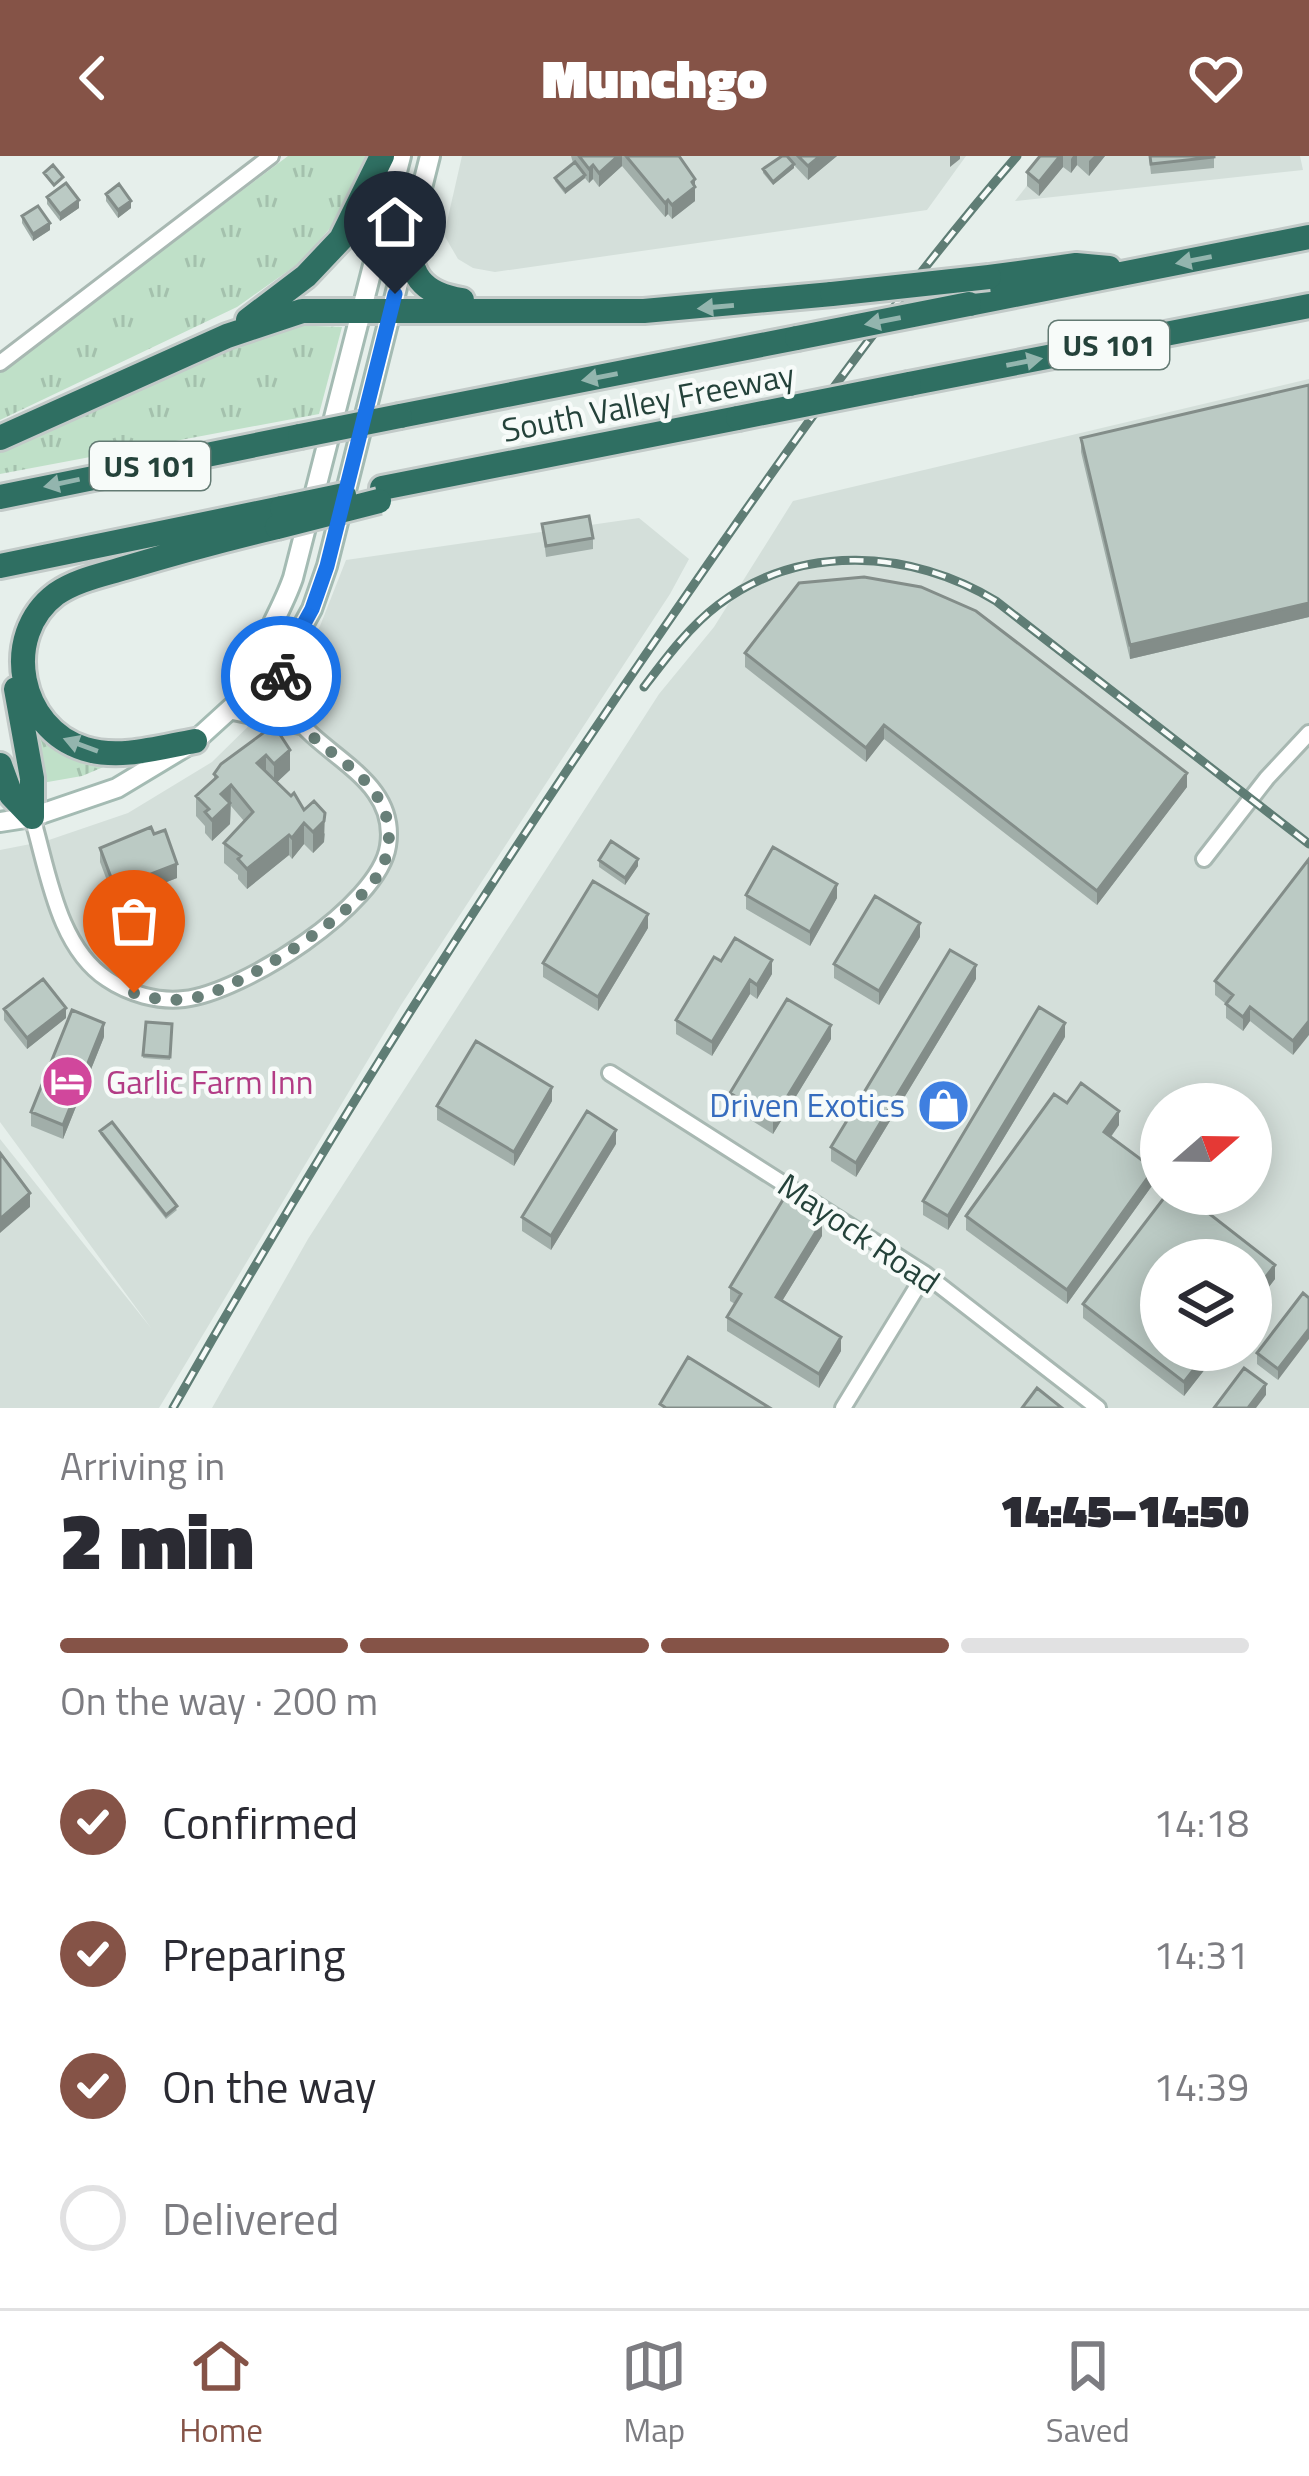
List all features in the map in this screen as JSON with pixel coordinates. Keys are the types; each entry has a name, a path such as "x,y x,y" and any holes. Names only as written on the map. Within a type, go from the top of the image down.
{"highway":[{"path":"227,336 324,259 341,238 382,156"},
{"path":"410,234 409,258 415,278 442,296 644,311"},
{"name":"South Valley Freeway","path":"0,497 1309,238"},
{"path":"0,438 227,336 302,311 644,311 1076,265 1136,271"},
{"name":"South Valley Freeway","path":"0,566 280,518 489,467 1309,306"},
{"path":"32,817 32,778 15,674 20,647 49,599 74,584 280,518"},
{"path":"30,625 22,656 25,692 38,716 58,736 105,753 195,741"},
{"path":"0,765 11,795 32,817"}],"main road":[{"path":"248,688 292,578 400,156"},
{"path":"0,823 117,788 195,741 284,660 322,581 430,156"}],"street":[{"path":"0,363 272,156"},
{"path":"32,817 67,929 105,978 141,995 182,1000 204,996 253,973 356,900 382,869 389,830 376,794 356,770 300,726 282,692 284,660"},
{"path":"228,711 300,726"},
{"path":"1204,859 1309,733"},
{"name":"Mayock Road","path":"610,1073 926,1274 1098,1408"},
{"path":"843,1408 926,1274"}],"shaded area":[{"path":"462,156 966,156 927,210 495,272 458,259 444,235"},
{"path":"1050,156 1300,156 1303,170 1015,201"},
{"path":"1309,379 1309,1408 212,1408 308,1239 659,694 714,627 793,501"},
{"path":"639,518 689,559 401,1005 159,1408 0,1408 0,1139 151,1328 0,1122 0,850 46,841 128,813 212,762 269,706 294,671 320,626 346,560"}],"green space":[{"path":"288,156 371,156 348,207 302,261 237,307 0,420 0,373"},
{"path":"289,325 342,327 319,414 0,474 0,444 217,348"},
{"path":"30,718 113,763 82,776 42,783"}],"building":[{"path":"579,156 618,156 599,173"},
{"path":"626,156 679,156 695,179 695,187 672,205 668,200 665,203"},
{"path":"782,156 794,164 773,182 763,169"},
{"path":"798,156 820,156 808,166"},
{"path":"1040,156 1060,156 1039,182 1027,172"},
{"path":"1150,156 1214,156 1214,157 1151,164"},
{"path":"575,162 585,175 565,190 555,178"},
{"path":"53,165 63,177 54,185 44,173"},
{"path":"66,183 79,200 60,214 47,197"},
{"path":"119,184 131,201 118,210 106,194"},
{"path":"38,206 50,223 33,234 22,216"},
{"path":"1309,385 1309,603 1130,645 1081,438"},
{"path":"589,516 593,538 546,546 542,524"},
{"path":"864,577 921,587 976,611 1187,773 1097,891 884,725 866,748 745,653 799,583"},
{"path":"270,728 277,730 290,750 274,764 266,755 257,763 291,796 294,793 304,810 314,801 325,813 324,821 313,832 304,823 292,838 289,835 247,869 238,859 241,856 224,843 253,812 231,785 221,794 230,803 212,820 205,812 209,809 196,796 217,777 214,774 221,764"},
{"path":"151,827 154,834 165,830 177,864 115,888 100,848"},
{"path":"611,841 638,859 625,878 599,860"},
{"path":"773,847 837,884 810,932 746,895"},
{"path":"1309,859 1309,1021 1293,1041 1250,1007 1243,1017 1226,1004 1233,995 1215,981"},
{"path":"593,881 648,914 598,997 543,963"},
{"path":"875,896 920,923 879,991 834,964"},
{"path":"735,938 772,960 757,985 750,980 712,1042 676,1020 714,957 721,961"},
{"path":"950,950 976,965 856,1163 831,1147"},
{"path":"43,979 66,1008 27,1038 4,1009"},
{"path":"787,999 831,1025 773,1120 730,1093"},
{"path":"1039,1007 1065,1023 948,1216 923,1201"},
{"name":"Garlic Farm Inn","path":"72,1010 104,1023 63,1125 31,1112"},
{"path":"146,1022 172,1024 170,1057 143,1055"},
{"path":"476,1041 552,1087 514,1152 437,1106"},
{"path":"1081,1083 1119,1111 1104,1132 1140,1159 1140,1188 1067,1290 966,1216 1054,1094 1067,1103"},
{"path":"587,1111 616,1130 551,1236 522,1217"},
{"path":"112,1122 177,1206 166,1215 100,1131"},
{"path":"0,1153 30,1193 0,1219"},
{"path":"784,1198 822,1222 776,1297 841,1337 819,1374 727,1317 741,1294 730,1287"},
{"path":"1151,1215 1211,1215 1242,1239 1140,1239 1140,1348 1083,1304"},
{"path":"1303,1293 1309,1298 1309,1329 1278,1369 1272,1364 1272,1333"},
{"path":"688,1357 770,1408 666,1408 660,1404"},
{"path":"1170,1371 1193,1371 1184,1382"},
{"path":"1242,1371 1266,1384 1248,1408 1214,1408"},
{"path":"1037,1388 1062,1408 1022,1408"}],"railway":[{"path":"173,1408 350,1108 602,718 836,384 1017,156"},
{"path":"644,687 707,614 750,585 784,571 856,560 928,571 996,601 1309,844"}],"way so far":[{"path":"134,993 182,1000 226,986 308,938 356,900 382,869 389,830 376,794 356,770 295,720 284,701 281,676"}],"place":[{"name":"Garlic Farm Inn","path":"67,1082"},
{"name":"Driven Exotics","path":"944,1105"}],"route":[{"path":"281,676 327,566 395,294"}]}
